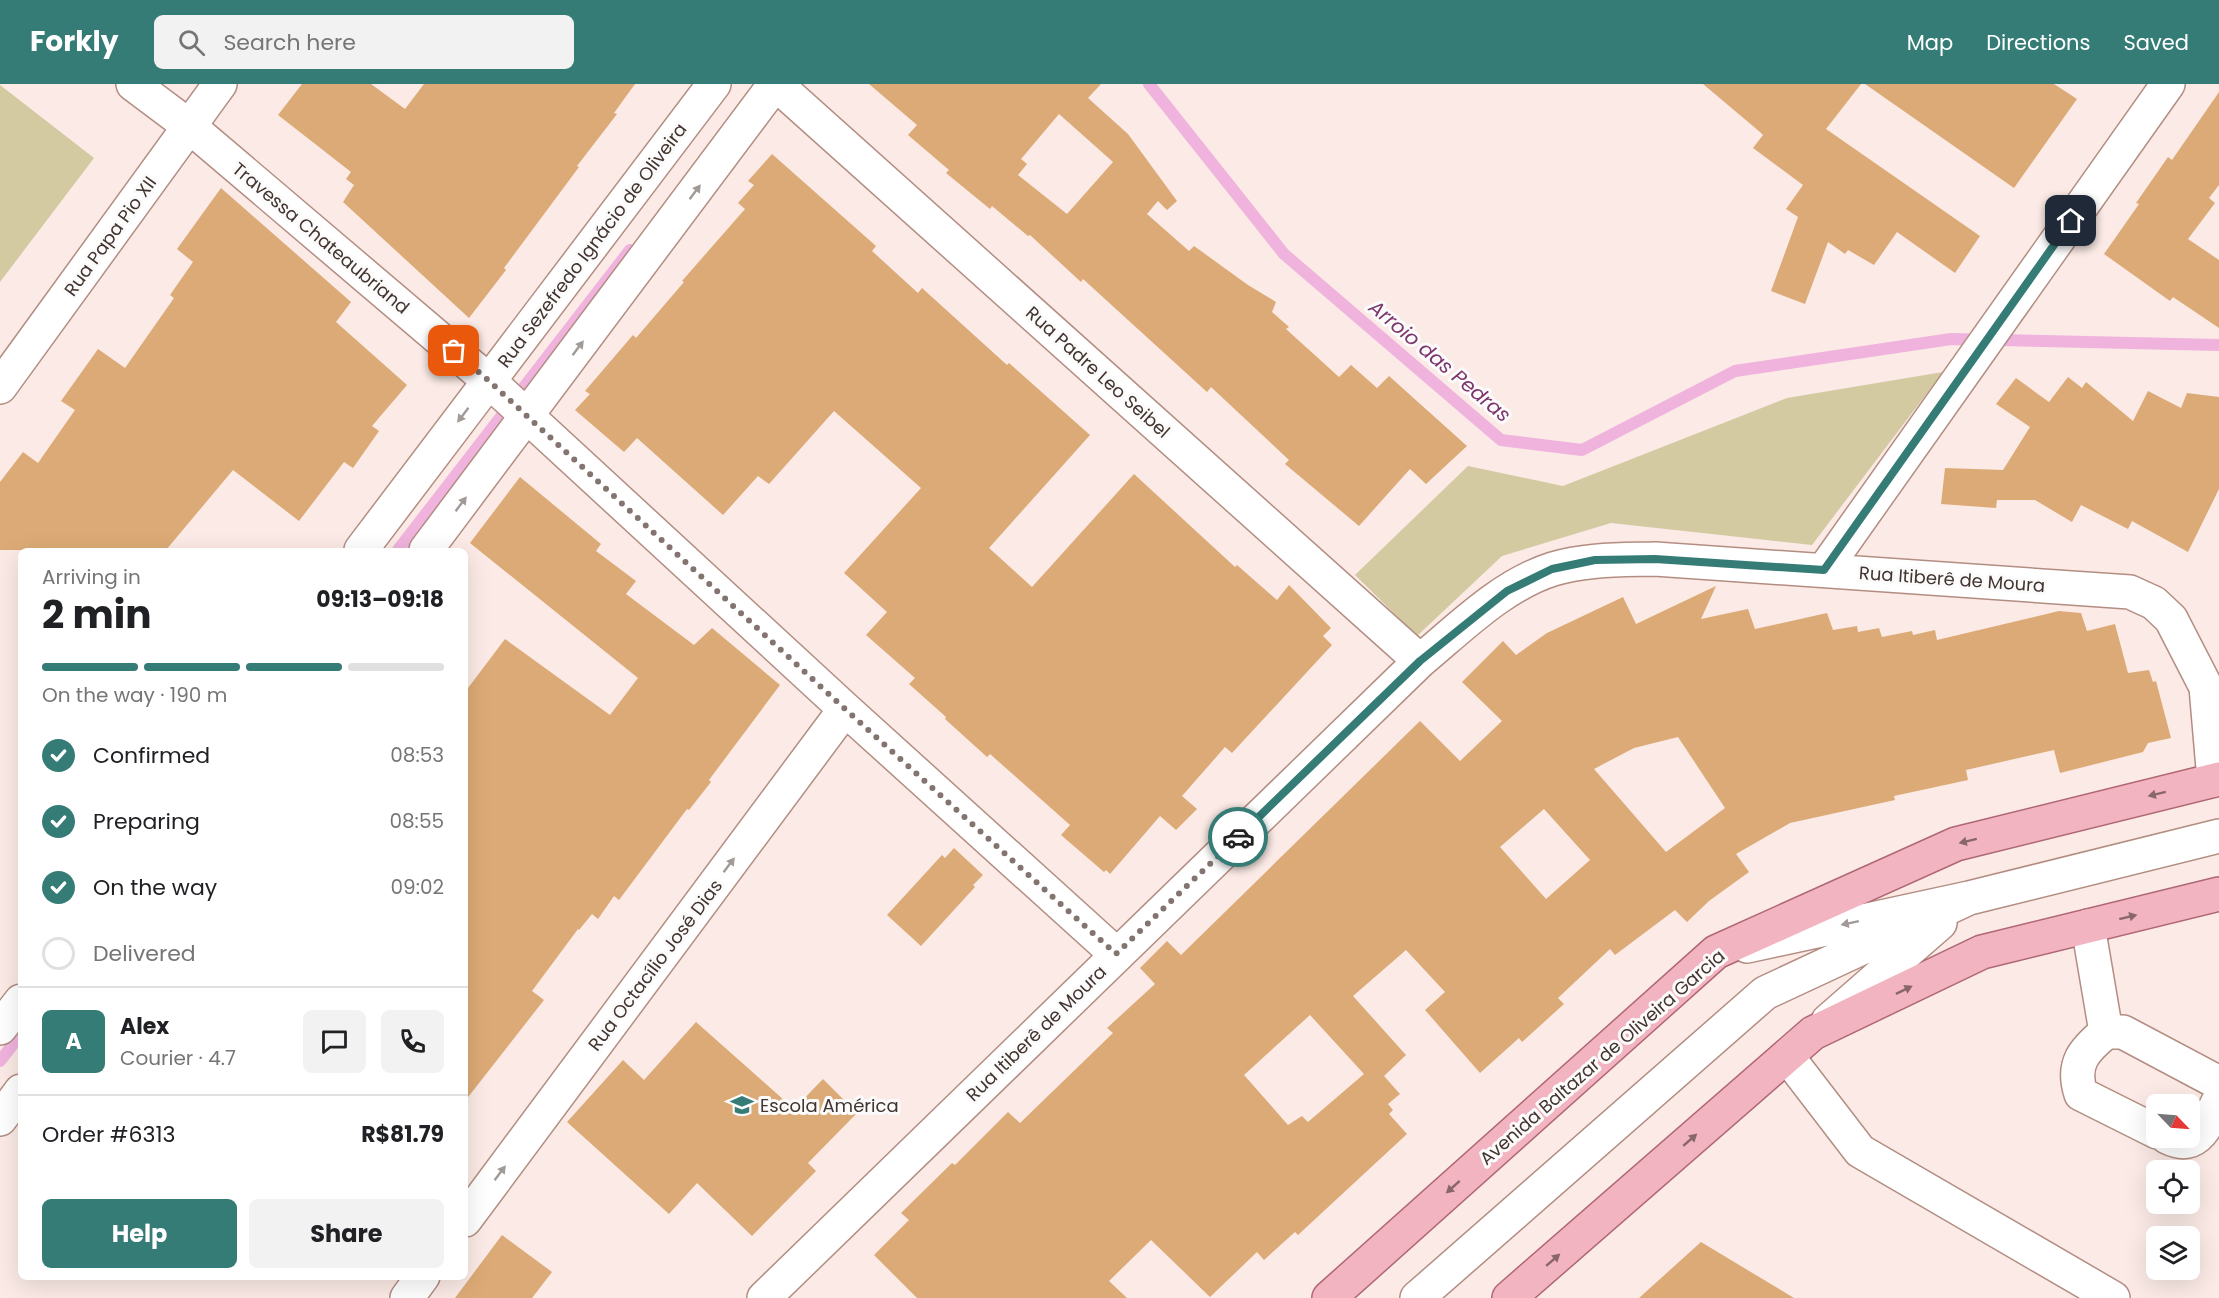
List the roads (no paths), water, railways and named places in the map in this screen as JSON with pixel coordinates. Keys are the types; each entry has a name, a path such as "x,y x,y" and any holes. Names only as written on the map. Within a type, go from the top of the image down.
{"main road":[{"name":"Avenida Baltazar de Oliveira Garcia","path":"1329,1298 1716,952 1956,844 2216,779"},
{"path":"1509,1298 1813,1033 1982,952 2219,894"}],"street":[{"name":"Travessa Chateaubriand","path":"133,84 189,126 505,396 845,709 1116,954"},
{"name":"Rua Papa Pio XII","path":"0,387 220,84"},
{"name":"Rua Sezefredo Ignácio de Oliveira","path":"427,548 505,396 714,84"},
{"name":"Rua Sezefredo Ignácio de Oliveira","path":"363,548 505,396 776,84"},
{"name":"Rua Padre Leo Seibel","path":"776,84 1420,661"},
{"path":"1824,570 2168,84"},
{"name":"Rua Itiberê de Moura","path":"764,1298 1420,661 1507,591 1552,569 1595,560 1655,559 2130,592 2154,603 2171,619 2212,676 2216,779"},
{"name":"Rua Octacílio José Dias","path":"468,1216 845,709"},
{"path":"1716,952 1969,898 2219,836"},
{"path":"1813,1033 1969,898"},
{"path":"1417,1298 1765,993 1969,898"},
{"path":"2088,926 2106,1032"},
{"path":"0,1028 18,1005"},
{"path":"2146,1126 2081,1094 2077,1081 2081,1058 2087,1048 2106,1032 2123,1032 2219,1083"},
{"path":"1787,1056 1860,1151 2113,1298"},
{"path":"0,1119 18,1095"},
{"path":"2200,1134 2219,1100"},
{"path":"407,1298 420,1280"}],"waterway":[{"name":"Arroio das Pedras","path":"1149,84 1284,254 1501,440 1582,450 1735,371 1951,339 2219,345"},
{"path":"400,548 630,250"},
{"path":"0,1061 18,1038"}],"place":[{"name":"Escola América","path":"742,1105"}]}
